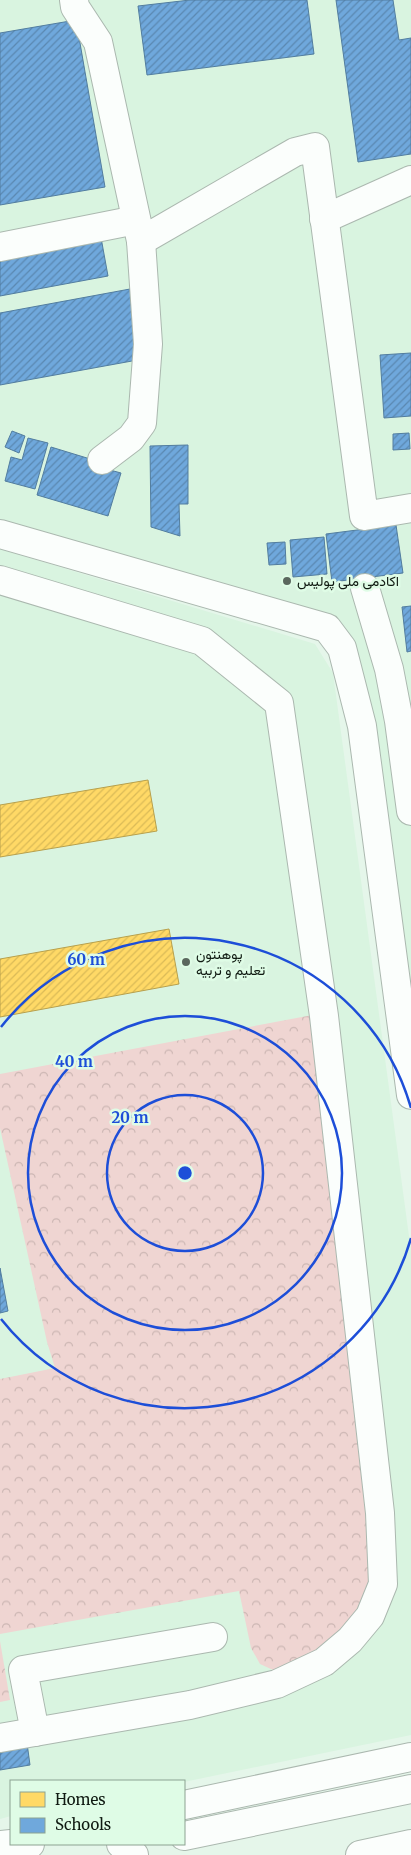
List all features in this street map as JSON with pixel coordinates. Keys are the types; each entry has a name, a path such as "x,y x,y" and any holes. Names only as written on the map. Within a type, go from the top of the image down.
{"street":[{"path":"74,0 75,7 98,42 139,230 148,344 142,422 131,438 102,460"},
{"path":"0,248 139,230 294,152 315,146 364,516 411,508"},
{"path":"324,219 411,180"},
{"path":"0,534 327,628 342,648 362,726 411,1095"},
{"path":"0,580 202,641 279,703 324,1016 379,1503 383,1584 370,1616 350,1640 324,1662 277,1684 190,1704 0,1738"},
{"path":"365,588 389,669 399,721 411,811"},
{"path":"35,1732 23,1670 214,1637"},
{"path":"185,1805 411,1758"},
{"path":"185,1836 411,1789"},
{"path":"360,1855 411,1844"},
{"path":"17,1855 29,1845"},
{"path":"122,1845 134,1855"}],"shaded area":[{"name":"اکادمی ملی پولیس","path":"0,0 411,0 411,1095 342,648 0,534"},
{"name":"پوهنتون تعلیم و تربیه","path":"0,549 315,644 333,673 411,1251 411,1735 185,1782 185,1780 10,1780 10,1816 0,1819"}],"green space":[{"path":"323,1013 376,1579 367,1608 333,1645 289,1667 273,1670 260,1664 251,1648 239,1591 0,1634 0,1379 55,1368 47,1342 0,1128 0,1074"},
{"path":"0,1641 10,1700 0,1702"}],"building: Homes":[{"path":"148,780 157,831 0,857 0,805"},
{"path":"169,929 179,984 0,1017 0,959"}],"building: Schools":[{"path":"190,0 307,0 314,54 147,75 138,6"},
{"path":"336,0 393,0 399,40 411,38 411,154 358,162"},
{"path":"76,20 105,187 0,205 0,33"},
{"path":"100,232 108,276 0,296 0,250"},
{"path":"130,289 143,359 0,385 0,313"},
{"path":"411,353 411,416 384,418 380,355"},
{"path":"12,431 25,436 19,453 5,447"},
{"path":"409,433 410,449 393,450 393,434"},
{"path":"28,438 48,443 35,489 5,481 11,457 22,460"},
{"path":"188,445 188,504 179,504 180,536 151,527 150,446"},
{"path":"51,447 100,462 99,467 121,473 108,516 37,495"},
{"path":"396,525 403,573 332,582 326,534"},
{"path":"324,537 327,574 293,577 290,540"},
{"path":"285,542 286,564 269,565 267,543"},
{"path":"411,606 411,651 407,652 402,607"},
{"path":"0,1268 8,1311 0,1313"},
{"path":"27,1743 30,1765 0,1770 0,1747"}],"place":[{"name":"اکادمی ملی پولیس","path":"287,581"},
{"name":"پوهنتون تعلیم و تربیه","path":"186,962"}]}
